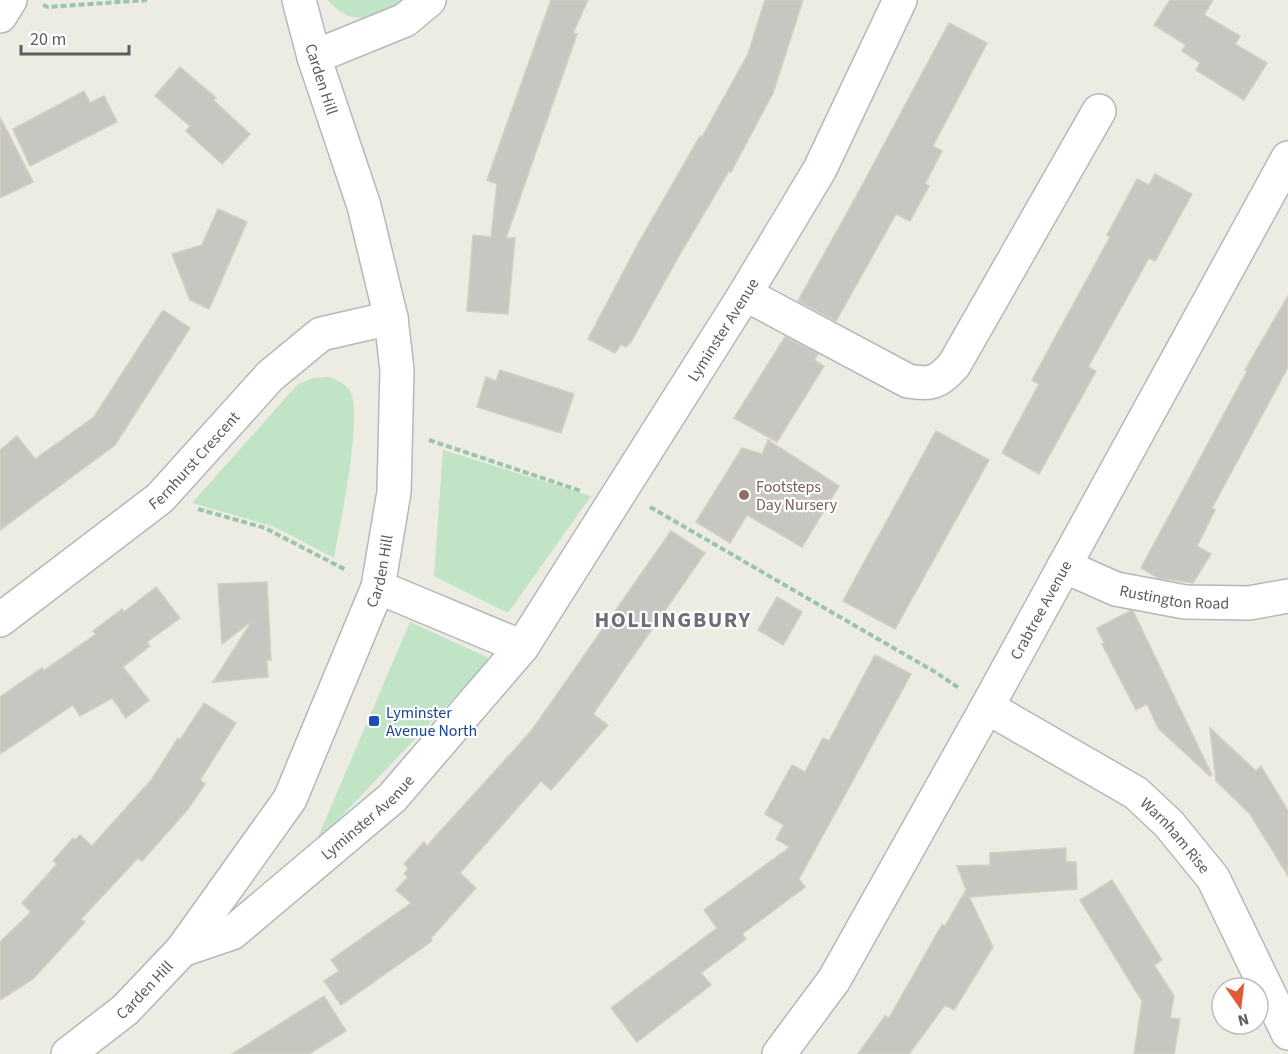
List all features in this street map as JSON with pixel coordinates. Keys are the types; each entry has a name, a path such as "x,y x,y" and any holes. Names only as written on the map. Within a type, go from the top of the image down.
{"street":[{"path":"0,16 10,0"},
{"name":"Carden Hill","path":"68,1054 125,1010 182,950 290,799 378,587 394,492 397,370 391,318 364,206 314,57 299,0"},
{"path":"314,57 405,20 429,0"},
{"name":"Lyminster Avenue","path":"182,950 232,933 392,798 522,647 745,294 820,169 900,0"},
{"path":"745,294 908,381 928,384 938,380 954,365 1099,111"},
{"name":"Crabtree Avenue","path":"779,1054 834,980 987,707 1288,158"},
{"name":"Fernhurst Crescent","path":"0,620 160,498 270,376 321,334 391,318"},
{"name":"Rustington Road","path":"1064,566 1116,589 1185,602 1249,603 1288,596"},
{"path":"378,587 522,647"},
{"name":"Warnham Rise","path":"987,707 1136,793 1169,824 1213,878 1288,1033"}],"path":[{"path":"35,0 48,7 147,0"},
{"path":"397,429 617,496 936,672"},
{"path":"160,498 265,528 378,587"}],"green space":[{"path":"327,0 402,0 374,15 358,18 341,12"},
{"path":"329,377 349,389 353,401 354,420 353,444 334,558 275,527 192,503 298,384 314,378"},
{"path":"443,450 591,496 508,613 434,576"},
{"path":"410,622 491,659 315,844"}],"building":[{"path":"551,0 588,0 573,33 577,34 506,238 515,238 508,314 467,311 473,235 491,237 497,184 487,180"},
{"path":"765,0 803,0 773,93 731,172 729,171 680,254 631,342 626,347 621,344 615,353 588,339 638,244 748,54"},
{"path":"1170,0 1213,0 1204,15 1240,36 1235,44 1267,63 1244,100 1196,70 1200,63 1182,51 1186,45 1154,25"},
{"path":"949,23 987,43 933,146 942,151 925,184 929,186 910,221 896,214 836,321 798,301"},
{"path":"180,67 216,98 213,100 250,134 222,164 186,131 190,126 155,96"},
{"path":"84,91 90,103 104,96 117,122 30,166 13,129"},
{"path":"0,117 33,182 0,198"},
{"path":"1155,174 1192,194 1155,261 1149,258 1088,367 1096,371 1039,474 1002,453 1039,384 1032,380 1110,237 1107,235 1137,179 1149,185"},
{"path":"218,209 247,222 209,309 190,300 172,254 202,245"},
{"path":"1288,296 1288,367 1212,508 1215,510 1197,546 1211,554 1193,583 1158,578 1141,568 1247,371 1245,370"},
{"path":"163,310 190,328 115,445 0,530 0,450 17,436 35,459 94,417"},
{"path":"785,337 818,354 814,360 824,366 777,442 734,418"},
{"path":"500,370 574,394 561,433 477,407 486,377 496,381"},
{"path":"936,431 989,460 895,629 843,601"},
{"path":"768,440 839,486 802,547 747,515 730,543 696,522 742,448 762,454"},
{"path":"671,531 705,553 593,714 608,725 551,790 541,781 460,873 476,888 431,938 432,941 341,1005 324,981 339,971 331,960 411,903 396,890 408,877 404,874 408,868 404,864 424,842 427,846 532,730"},
{"path":"267,582 271,660 267,660 268,677 213,682 252,621 222,644 218,584"},
{"path":"156,587 180,618 147,642 150,646 123,667 149,700 126,718 112,698 80,716 73,705 0,754 0,697 42,668 43,671 96,634 93,631 122,609 124,612"},
{"path":"777,597 802,612 783,645 758,630"},
{"path":"1133,611 1212,775 1210,776 1158,728 1147,704 1136,710 1102,644 1104,643 1097,628"},
{"path":"875,655 911,674 799,879 805,887 742,934 746,939 701,973 711,985 637,1042 611,1008 717,928 704,910 790,847 776,839 784,825 765,814 792,765 805,772 823,738 829,741"},
{"path":"204,703 236,723 200,780 205,784 188,809 142,861 138,858 81,919 85,922 33,979 0,1000 0,942 31,912 22,903 57,864 53,861 73,838 75,840 80,835 92,846 152,779"},
{"path":"1210,728 1256,771 1261,766 1288,811 1288,876 1250,814 1216,781"},
{"path":"1066,848 1066,862 1076,862 1077,889 969,897 993,947 954,1010 945,1005 909,1054 858,1054 885,1016 889,1018 942,925 945,926 966,890 957,866 990,865 990,853"},
{"path":"1112,880 1162,960 1154,965 1174,996 1170,1018 1180,1019 1174,1054 1134,1054 1142,1001 1080,900"},
{"path":"324,996 346,1031 309,1054 232,1054"}],"place":[{"name":"Footsteps Day Nursery","path":"744,495"},
{"name":"Lyminster Avenue North","path":"374,721"}],"district":[{"name":"HOLLINGBURY","path":"673,619"}]}
